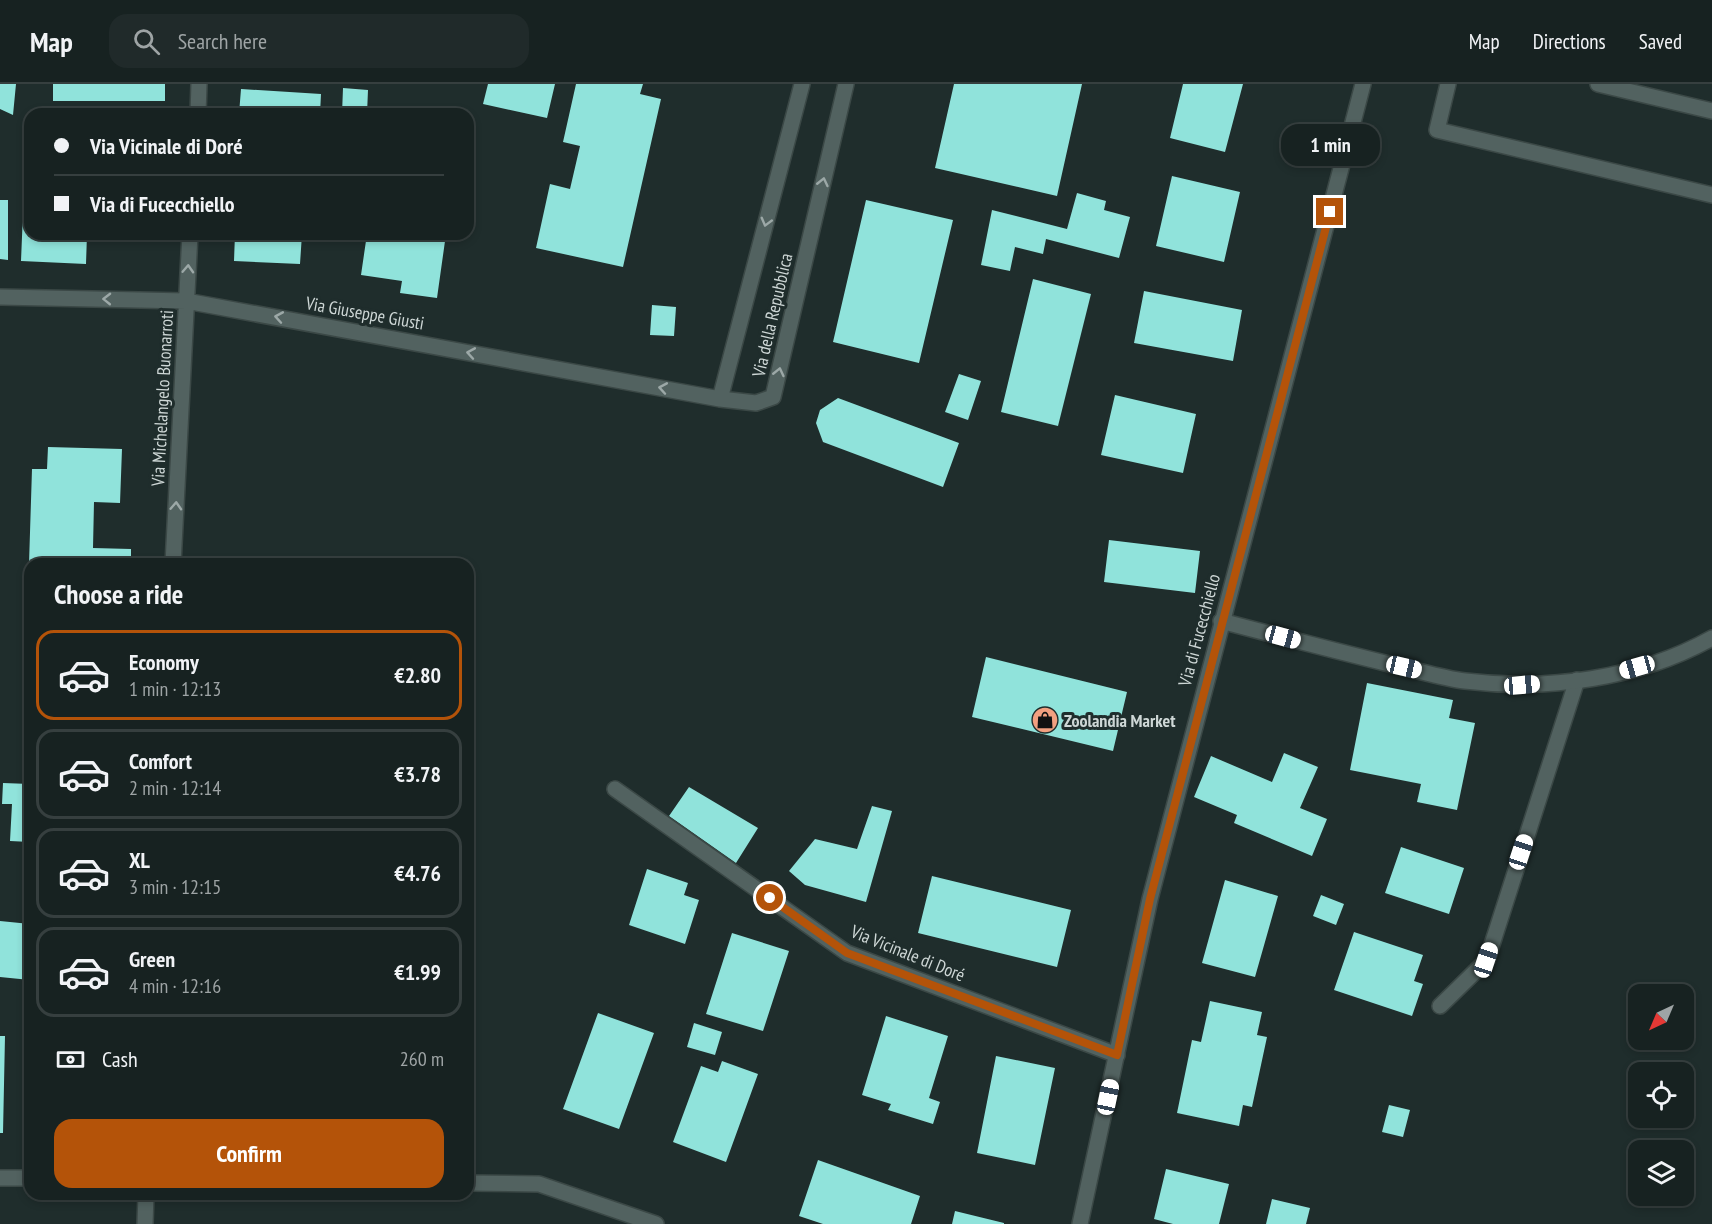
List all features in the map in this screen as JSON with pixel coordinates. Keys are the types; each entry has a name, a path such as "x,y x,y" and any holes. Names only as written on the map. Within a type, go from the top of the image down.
{"street":[{"path":"198,108 199,84"},
{"name":"Via della Repubblica","path":"802,84 720,399 756,403 773,397 846,84"},
{"name":"Via di Fucecchiello","path":"1080,1224 1150,899 1221,621 1364,84"},
{"path":"1448,84 1437,130 1712,195"},
{"path":"1598,84 1712,111"},
{"name":"Via Michelangelo Buonarroti","path":"173,558 190,240"},
{"name":"Via Giuseppe Giusti","path":"0,297 186,301 720,399"},
{"path":"1221,621 1463,681 1522,685 1577,680 1621,672 1670,658 1712,638"},
{"path":"1440,1006 1486,960 1577,680"},
{"name":"Via Vicinale di Doré","path":"615,789 847,953 1117,1055"},
{"path":"0,1178 24,1178"},
{"path":"474,1183 539,1184 656,1224"},
{"path":"145,1224 146,1200"}],"building":[{"path":"0,84 16,84 13,115 0,109"},
{"path":"53,84 165,84 165,101 53,101"},
{"path":"488,84 555,84 547,118 483,104"},
{"path":"576,84 643,84 640,94 661,99 623,267 536,248 550,184 570,189 580,146 563,142"},
{"path":"954,84 1082,84 1057,196 935,168"},
{"path":"1183,84 1243,84 1225,152 1170,138"},
{"path":"343,88 368,90 367,108 342,108"},
{"path":"241,89 321,94 320,108 239,108"},
{"path":"1172,176 1240,192 1224,262 1156,246"},
{"path":"24,188 24,240 87,240 86,264 21,261"},
{"path":"1077,193 1106,201 1104,210 1130,217 1119,258 1046,239 1043,254 1015,247 1010,271 981,265 992,210 1067,229"},
{"path":"0,200 8,200 8,260 0,259"},
{"path":"866,200 953,220 919,363 833,342"},
{"path":"235,240 302,240 300,264 234,261"},
{"path":"366,240 445,240 437,298 400,293 402,281 361,275"},
{"path":"1033,279 1091,294 1058,426 1001,412"},
{"path":"1144,291 1242,310 1233,361 1134,343"},
{"path":"652,305 676,307 674,336 650,335"},
{"path":"959,374 981,381 968,420 945,412"},
{"path":"1115,395 1196,414 1183,473 1101,455"},
{"path":"838,398 959,443 943,487 823,442 816,423 820,410"},
{"path":"48,447 122,449 120,503 94,502 93,548 131,549 131,558 29,558 32,469 47,469"},
{"path":"1109,540 1200,551 1195,593 1104,582"},
{"path":"986,657 1127,692 1113,751 972,717"},
{"path":"1367,683 1453,700 1449,718 1475,723 1457,810 1417,802 1421,784 1350,770"},
{"path":"1284,753 1318,767 1300,808 1327,819 1312,856 1234,823 1237,815 1194,797 1211,756 1272,782"},
{"path":"3,783 24,784 24,842 10,841 12,804 2,804"},
{"path":"689,787 758,828 736,863 669,816"},
{"path":"872,806 892,811 866,902 805,885 789,871 815,839 857,849"},
{"path":"1401,847 1464,868 1449,914 1385,893"},
{"path":"647,869 688,883 684,895 699,900 685,944 629,925"},
{"path":"932,876 1071,910 1057,967 918,933"},
{"path":"1225,880 1278,896 1255,977 1202,963"},
{"path":"1321,895 1344,904 1336,925 1313,916"},
{"path":"0,921 24,923 24,979 0,977"},
{"path":"1354,932 1423,955 1414,981 1423,984 1412,1016 1334,990"},
{"path":"732,933 789,951 763,1031 706,1014"},
{"path":"1210,1001 1262,1012 1257,1035 1267,1037 1252,1107 1243,1105 1239,1126 1177,1113 1192,1040 1201,1042"},
{"path":"598,1013 654,1033 619,1129 563,1109"},
{"path":"886,1016 948,1036 929,1098 940,1102 933,1124 888,1110 891,1104 862,1095"},
{"path":"694,1023 722,1032 715,1055 687,1047"},
{"path":"0,1036 5,1036 3,1133 0,1133"},
{"path":"996,1056 1055,1068 1035,1165 977,1153"},
{"path":"722,1061 758,1074 726,1162 673,1142 701,1066 718,1072"},
{"path":"1389,1105 1410,1110 1403,1137 1382,1132"},
{"path":"818,1160 920,1196 911,1224 823,1224 799,1216"},
{"path":"1166,1169 1229,1184 1219,1224 1173,1224 1154,1219"},
{"path":"1272,1199 1310,1208 1306,1224 1266,1224"},
{"path":"955,1211 1004,1223 1004,1224 952,1224"}],"place":[{"name":"Zoolandia Market","path":"1045,720"}],"route":[{"path":"770,898 847,953 1117,1055 1150,899 1330,212"}]}
